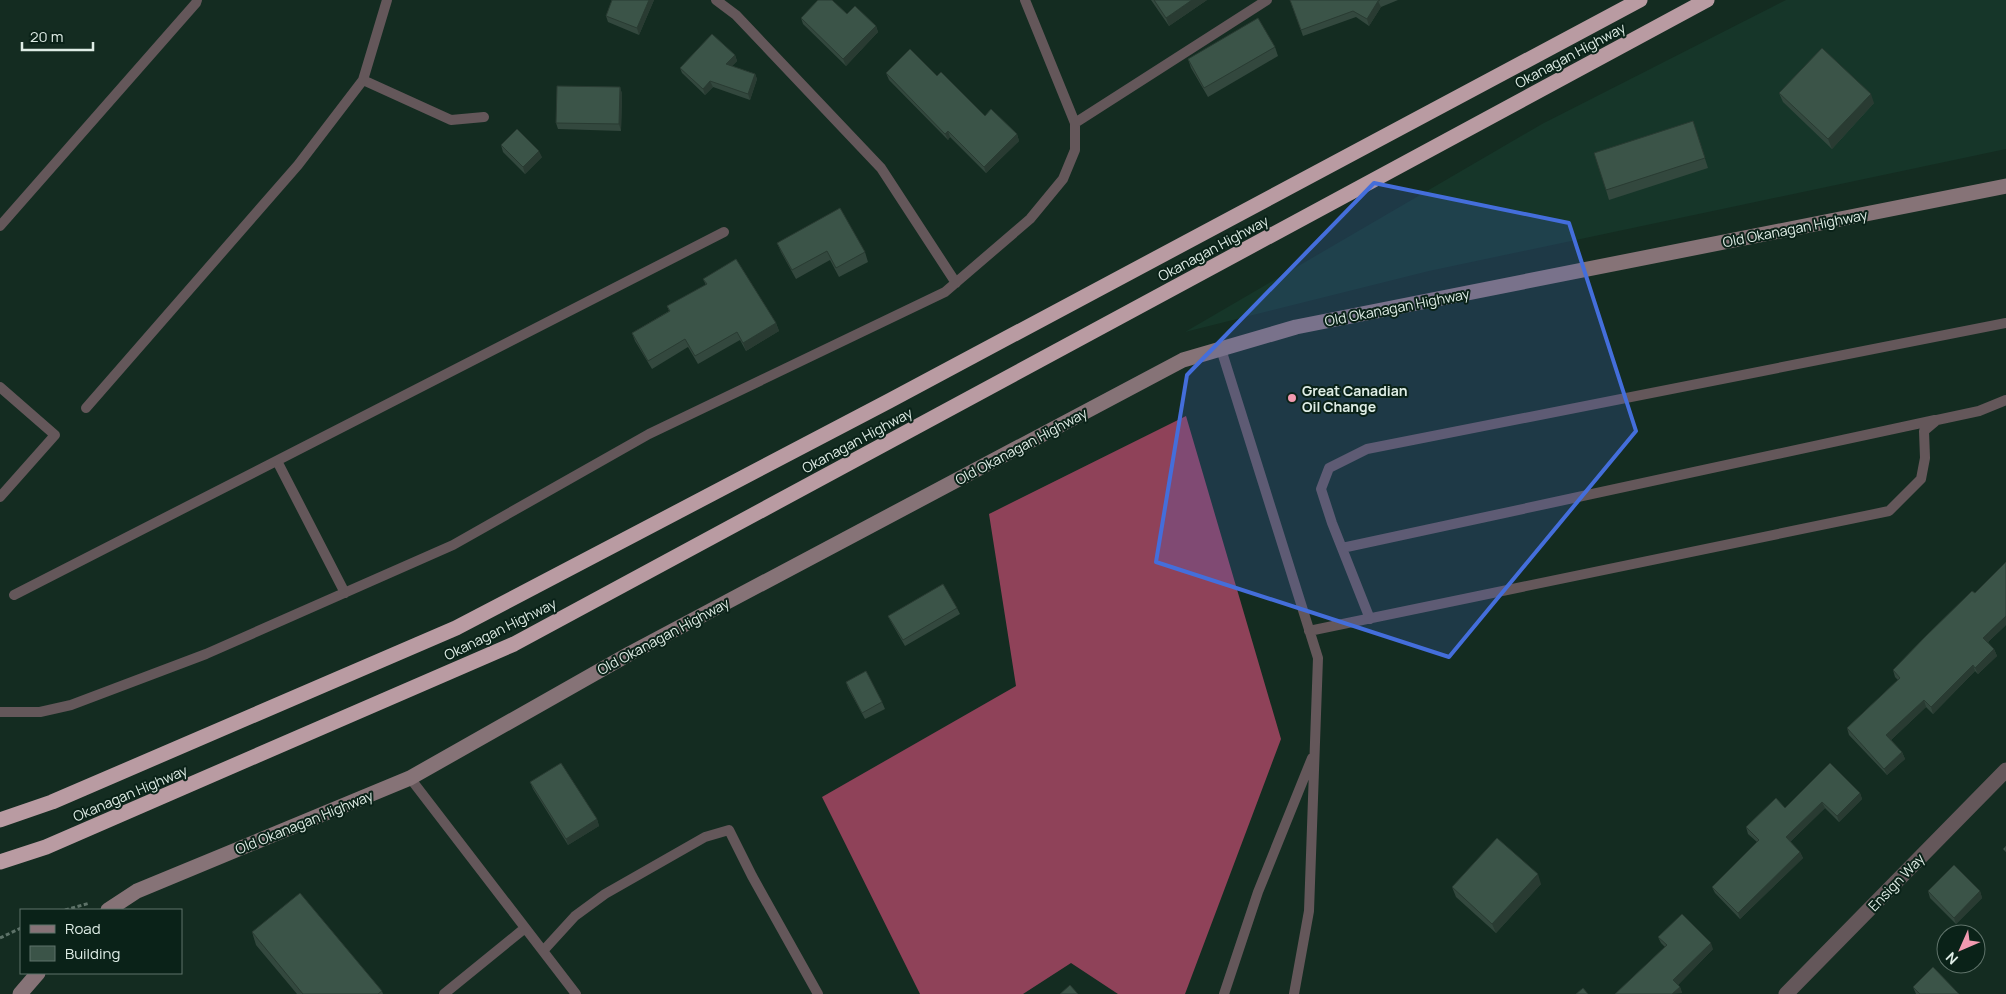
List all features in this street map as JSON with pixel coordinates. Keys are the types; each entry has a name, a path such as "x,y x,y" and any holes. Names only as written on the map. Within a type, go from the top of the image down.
{"highway":[{"name":"Okanagan Highway","path":"0,820 52,802 456,628 889,401 1640,0"},
{"name":"Okanagan Highway","path":"0,862 46,847 514,644 1707,0"}],"street":[{"name":"Old Okanagan Highway","path":"110,909 137,891 410,778 629,654 1183,360 1296,327 2006,186"},
{"name":"Ensign Way","path":"1786,994 2006,770"},
{"path":"20,994 37,974"}],"lane":[{"path":"0,226 196,3 196,0"},
{"path":"86,408 298,165 363,80 387,0"},
{"path":"716,0 736,15 881,168 956,283"},
{"path":"0,712 40,712 71,705 206,654 453,545 649,434 945,292 1030,219 1063,179 1075,150 1074,123 1025,0"},
{"path":"1074,123 1267,0"},
{"path":"363,80 451,120 484,117"},
{"path":"14,595 724,232"},
{"path":"1370,619 1342,548 1322,489 1329,468 1367,449 2006,322"},
{"path":"1221,349 1318,658 1309,911 1294,994"},
{"path":"0,387 55,435 0,497"},
{"path":"1342,548 1979,411 2006,400"},
{"path":"1309,632 1889,511 1921,479 1924,458 1924,430 1937,420"},
{"path":"276,461 345,593"},
{"path":"1224,994 1258,892 1315,750"},
{"path":"410,778 576,994"},
{"path":"543,951 575,916 605,894 705,837 729,830 752,876 818,994"},
{"path":"444,994 525,928"}],"path":[{"path":"0,938 20,928"}],"highlighted area":[{"path":"1374,183 1569,223 1636,431 1449,657 1156,562 1187,375"}],"shaded area":[{"path":"1786,0 2006,0 2006,149 1429,271 1185,332 1542,124"},
{"path":"1186,416 1281,739 1185,994 1118,994 1071,963 1023,994 920,994 822,797 1016,686 989,514"}],"building":[{"path":"612,0 649,0 637,28 606,16"},
{"path":"818,0 832,0 847,14 855,6 876,26 843,59 801,18"},
{"path":"1154,0 1192,0 1166,18"},
{"path":"1290,0 1380,0 1367,19 1353,11 1301,30"},
{"path":"1258,18 1275,47 1204,88 1188,59"},
{"path":"712,34 735,55 726,64 755,74 748,94 710,81 703,89 680,68"},
{"path":"1822,48 1871,94 1828,139 1779,93"},
{"path":"910,49 937,76 941,72 985,116 991,109 1017,134 984,167 948,131 945,134 886,73"},
{"path":"557,86 620,87 619,124 556,123"},
{"path":"1693,121 1705,158 1606,190 1594,153"},
{"path":"517,129 539,151 523,167 501,145"},
{"path":"840,208 865,252 836,268 827,251 792,270 777,243"},
{"path":"736,259 776,323 743,343 737,332 695,356 685,339 648,361 632,333 670,311 667,306 707,284 703,279"},
{"path":"2006,562 2006,616 1983,638 1994,649 1975,668 1973,665 1931,707 1924,700 1886,735 1902,752 1884,769 1847,728 1900,678 1893,670 1972,591 1975,593"},
{"path":"943,584 957,608 903,640 888,616"},
{"path":"866,671 882,702 862,713 846,682"},
{"path":"561,763 597,819 566,839 530,782"},
{"path":"1830,763 1860,793 1837,816 1822,802 1786,837 1800,852 1738,913 1712,887 1759,840 1746,827 1776,798 1785,808"},
{"path":"1497,838 1538,874 1492,924 1452,887"},
{"path":"1954,865 1980,891 1954,918 1928,891"},
{"path":"300,893 382,991 378,994 303,994 252,932"},
{"path":"1682,914 1711,943 1673,980 1680,987 1672,994 1615,994 1667,945 1658,937"},
{"path":"1933,967 1936,970 1936,974 1940,974 1959,994 1920,994 1913,987"},
{"path":"1070,985 1078,994 1060,994"},
{"path":"1583,988 1588,994 1576,994"}],"place":[{"name":"Great Canadian Oil Change","path":"1292,398"}]}
